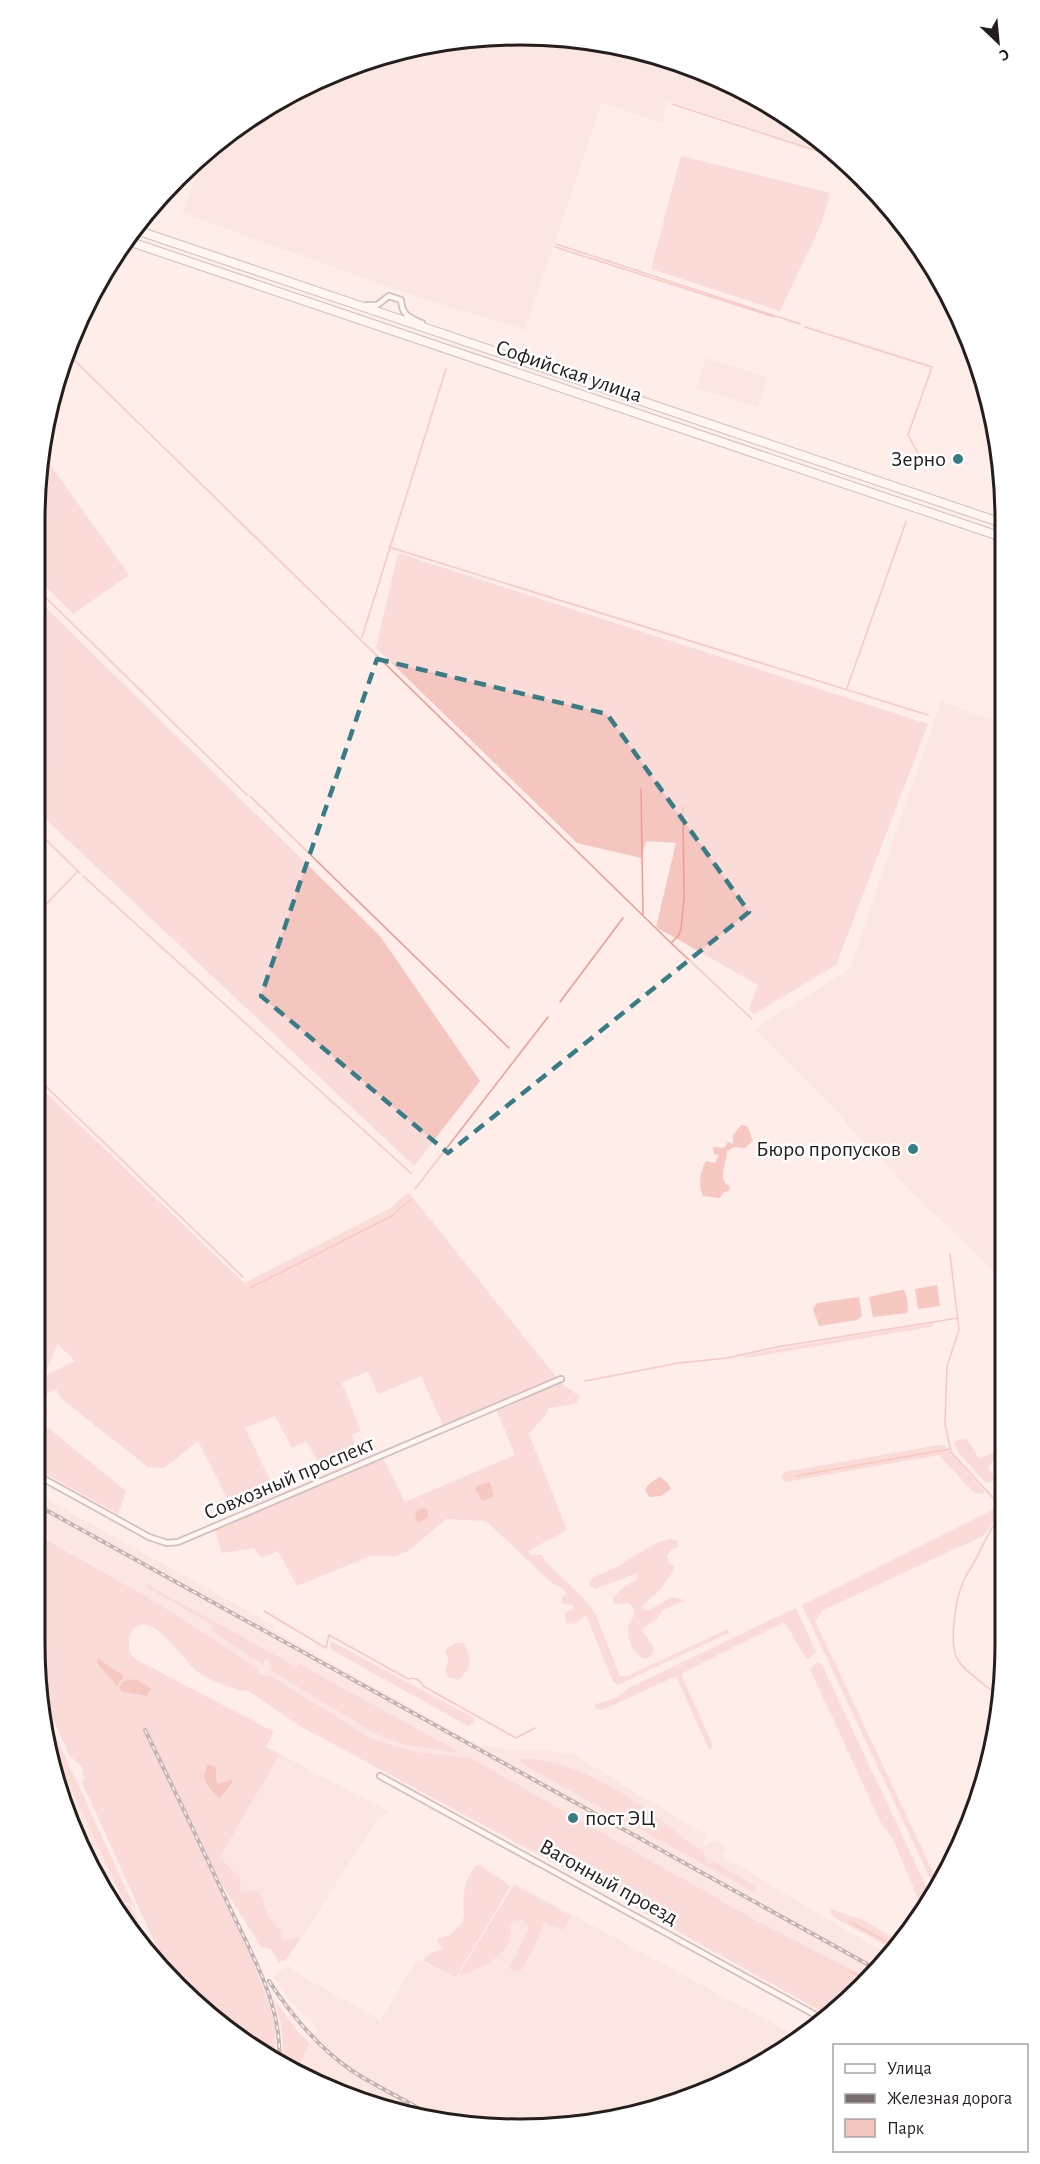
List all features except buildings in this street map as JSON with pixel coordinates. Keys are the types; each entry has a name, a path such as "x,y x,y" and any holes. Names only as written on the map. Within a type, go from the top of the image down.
{"main road":[{"name":"Софийская улица","path":"142,232 995,521"},
{"name":"Софийская улица","path":"134,243 995,535"}],"street":[{"path":"335,297 370,306 383,302 389,296 401,300 407,317 438,332"},
{"name":"Совхозный проспект","path":"45,1480 149,1537 168,1543 178,1542 561,1379"},
{"name":"Вагонный проезд","path":"380,1776 816,2015"}],"highlighted area":[{"path":"377,659 607,714 749,912 448,1153 261,996"}],"shaded area":[{"path":"520,45 551,46 613,54 643,61 702,81 730,94 784,125 817,149 669,101 661,123 602,103 525,330 418,297 182,213 200,170 256,125 310,94 367,70 427,54 458,49"},
{"path":"706,358 768,377 758,407 696,388"},
{"path":"941,701 995,721 995,1273 896,1176 889,1166 852,1131 841,1115 754,1029 850,969"},
{"path":"741,1125 748,1128 753,1140 745,1148 734,1147 727,1151 723,1176 726,1184 730,1186 729,1191 724,1192 720,1198 703,1196 700,1183 704,1165 706,1161 715,1163 719,1155 714,1154 713,1147 724,1148 728,1142 733,1144 733,1135"},
{"path":"937,1285 940,1306 918,1309 915,1289"},
{"path":"904,1290 906,1295 907,1313 873,1317 869,1297"},
{"path":"859,1297 862,1316 857,1320 819,1326 813,1309 817,1303"},
{"path":"660,1477 668,1483 671,1489 661,1496 650,1497 646,1489"},
{"path":"488,1482 494,1496 483,1501 475,1490 477,1486"},
{"path":"45,1499 275,1626 274,1630 476,1744 509,1750 539,1750 573,1754 707,1836 702,1842 705,1845 710,1842 719,1842 727,1847 723,1856 882,1951 861,1974 757,1921 471,1758 416,1752 372,1739 265,1682 144,1595 45,1537"},
{"path":"425,1508 428,1511 428,1517 419,1523 415,1520 417,1510"},
{"path":"97,1658 124,1676 117,1686 98,1664"},
{"path":"128,1678 129,1681 135,1679 151,1688 147,1696 123,1692 119,1688"},
{"path":"280,1754 389,1812 377,1821 301,1938 292,1938 287,1942 282,1939 281,1930 271,1922 263,1895 244,1893 240,1890 241,1879 220,1857"},
{"path":"208,1765 215,1766 218,1784 231,1780 233,1783 220,1798 206,1784 204,1775"},
{"path":"61,1766 116,1884 110,1884 94,1854 70,1797"},
{"path":"514,1883 792,2034 730,2070 673,2094 643,2103 613,2110 551,2118 489,2118 458,2115 427,2110 367,2094 300,2065 318,2029 290,2001 273,1976 288,1965 299,1974 380,2020 417,1960 455,1979"}],"green space":[{"path":"681,156 830,193 822,222 780,311 651,269"},
{"path":"49,463 129,575 73,614 45,586 45,520"},
{"path":"398,553 928,724 836,965 754,1014 749,1009 758,985 656,927 676,843 646,841 641,858 577,843 376,648"},
{"path":"45,607 380,936 480,1081 414,1166 45,818"},
{"path":"45,1092 244,1283 391,1208 406,1194 410,1194 557,1378 443,1425 421,1376 378,1394 368,1371 342,1383 361,1431 352,1435 356,1449 320,1464 306,1441 292,1448 275,1416 245,1428 277,1494 234,1512 198,1441 164,1468 148,1467 63,1400 56,1389 45,1395 45,1376 75,1361 58,1344 45,1373"},
{"path":"933,1323 931,1327 746,1358 743,1356 777,1349"},
{"path":"556,1383 561,1383 579,1396 578,1403 549,1408 529,1434 567,1530 528,1551 531,1555 541,1555 588,1603 595,1613 620,1676 627,1676 728,1629 729,1633 617,1685 613,1681 586,1615 575,1624 566,1623 565,1613 574,1608 573,1605 562,1604 562,1597 567,1593 560,1586 554,1585 486,1521 446,1519 408,1551 396,1556 370,1556 297,1586 278,1551 262,1558 254,1548 222,1553 215,1530 383,1458 405,1502 515,1455 496,1409"},
{"path":"45,1425 126,1491 118,1514 45,1474"},
{"path":"957,1440 967,1440 979,1458 995,1452 995,1461 988,1469 993,1474 994,1481 986,1483 958,1452 954,1443"},
{"path":"944,1445 985,1492 983,1494 973,1492 939,1455 786,1482 781,1477 785,1472"},
{"path":"995,1508 995,1520 983,1536 823,1610 815,1621 935,1875 931,1881 802,1605"},
{"path":"45,1539 144,1595 258,1668 257,1674 271,1676 372,1739 416,1752 471,1758 757,1921 861,1974 821,2011 625,1902 625,1897 607,1887 604,1890 298,1725 247,1690 241,1691 203,1675 161,1633 153,1627 138,1626 130,1635 129,1640 130,1651 135,1659 274,1732 266,1747 280,1754 220,1857 241,1879 240,1890 244,1893 255,1891 261,1894 269,1916 281,1930 282,1939 287,1941 292,1938 301,1938 285,1961 279,1962 271,1949 261,1947 221,1883 146,1728 143,1728 253,1961 270,2007 275,2028 276,2051 231,2021 207,2001 159,1952 82,1782 84,1778 82,1767 69,1755 49,1706 45,1644","holes":["218,1773 218,1784 232,1786 226,1791 212,1793 205,1785"]},
{"path":"670,1539 677,1540 678,1547 671,1550 667,1556 669,1563 674,1567 661,1588 642,1608 648,1611 671,1597 684,1600 663,1610 654,1622 642,1630 654,1648 652,1655 646,1659 632,1647 628,1634 634,1609 629,1603 614,1604 613,1597 636,1580 638,1573 595,1589 589,1584 592,1578 617,1567 656,1543"},
{"path":"146,1584 297,1667 299,1664 458,1751 457,1753 405,1745 376,1734 271,1671 272,1665 267,1659 262,1664 211,1631 214,1626 145,1586"},
{"path":"796,1609 816,1652 808,1659 786,1624 782,1623 681,1674 712,1743 712,1748 709,1750 676,1676 602,1710 595,1708 595,1704 617,1697 627,1689"},
{"path":"330,1642 474,1718 475,1722 468,1726 334,1651 330,1647"},
{"path":"456,1643 463,1643 470,1658 467,1671 459,1680 448,1677 445,1670 448,1660 445,1650"},
{"path":"818,1662 822,1665 927,1888 919,1901 893,1839 881,1823 810,1669"},
{"path":"53,1730 138,1915 132,1904 124,1902 61,1766"},
{"path":"520,1758 572,1769 619,1791 704,1853 707,1862 710,1864 712,1860 756,1887 755,1893 522,1764"},
{"path":"477,1865 481,1865 510,1887 455,1978 423,1960 429,1954 440,1950 442,1947 437,1941 439,1938 450,1935 462,1923 465,1885"},
{"path":"514,1885 571,1916 563,1930 544,1923 523,1968 520,1971 512,1971 510,1967 528,1930 528,1926 523,1921 515,1920 510,1925 508,1945 500,1954 479,1969 459,1974"},
{"path":"122,1903 131,1906 143,1934"},
{"path":"832,1909 859,1918 893,1938 886,1946 834,1917 830,1911"},
{"path":"273,1998 298,2032 310,2043 300,2064 283,2055 282,2031"}],"waterway":[{"path":"672,104 819,152"},
{"path":"556,244 800,324"},
{"path":"555,247 774,317"},
{"path":"805,327 932,367 908,435 924,464"},
{"path":"73,359 671,943 752,1019"},
{"path":"362,637 446,369"},
{"path":"847,688 906,522"},
{"path":"389,547 928,715"},
{"path":"45,597 247,795"},
{"path":"641,789 643,914"},
{"path":"250,796 509,1048"},
{"path":"671,943 679,935 681,929 684,898 683,807"},
{"path":"45,839 80,873"},
{"path":"45,906 78,871"},
{"path":"83,876 412,1174"},
{"path":"560,1002 623,918"},
{"path":"415,1189 548,1017"},
{"path":"45,1086 243,1277"},
{"path":"250,1288 392,1216 411,1199"},
{"path":"950,1254 959,1330 947,1366 945,1424 951,1452 994,1499"},
{"path":"585,1381 679,1363 727,1358 777,1347 958,1318"},
{"path":"796,1476 950,1449"},
{"path":"992,1691 958,1660 953,1633 963,1582 995,1524"},
{"path":"264,1611 326,1648 329,1635 408,1679 417,1679 423,1686 516,1738 535,1728"},
{"path":"852,1923 889,1943"},
{"path":"852,1972 859,1976"}],"railway":[{"path":"45,1510 869,1965"},
{"path":"145,1730 265,1983 276,2022 279,2053"},
{"path":"269,1981 287,2007 329,2053 362,2077 418,2108"}],"place":[{"name":"Зерно","path":"958,459"},
{"name":"Бюро пропусков","path":"913,1149"},
{"name":"пост ЭЦ","path":"573,1818"}]}
